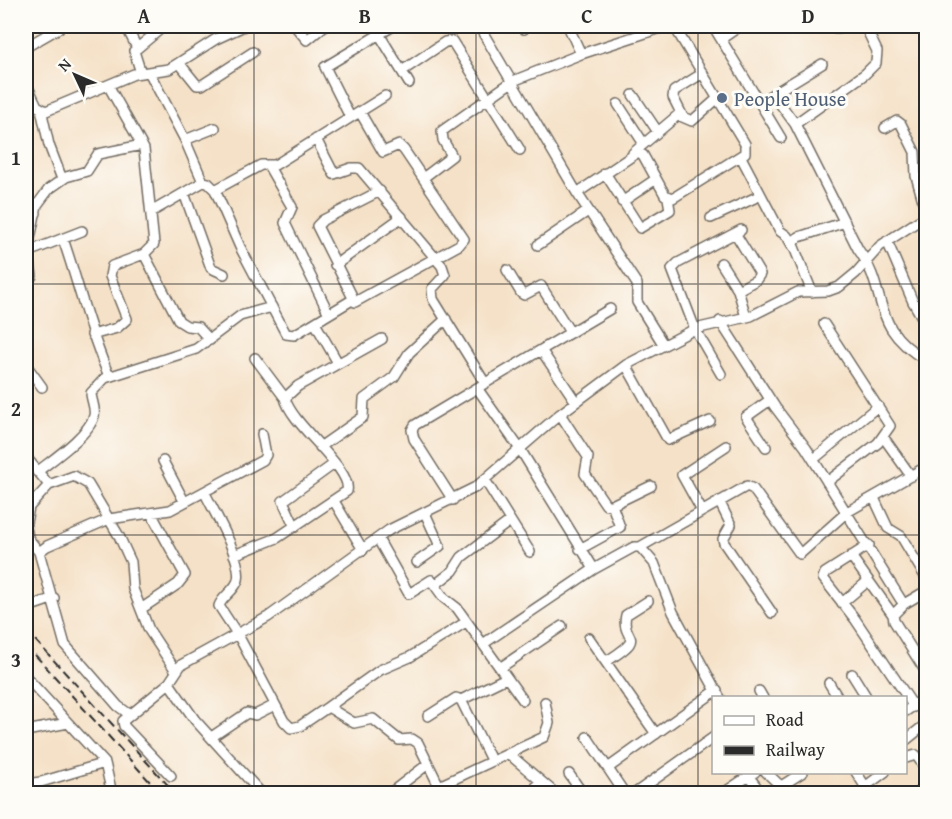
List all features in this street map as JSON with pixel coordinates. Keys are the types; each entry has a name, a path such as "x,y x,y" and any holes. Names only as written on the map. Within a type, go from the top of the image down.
{"street":[{"path":"126,26 137,48"},
{"path":"164,26 133,54 185,140 203,182"},
{"path":"41,109 52,109 108,85 145,73 160,72 180,64 216,39 244,26"},
{"path":"295,26 307,40 324,26"},
{"path":"350,117 325,67 393,26"},
{"path":"479,26 588,211 637,284 637,302 663,344"},
{"path":"568,26 581,54"},
{"path":"633,26 639,35"},
{"path":"423,178 452,156 443,140 442,131 513,81 581,54 667,26"},
{"path":"668,198 673,198 741,157 747,149 674,26"},
{"path":"713,26 781,138"},
{"path":"722,39 740,26"},
{"path":"832,26 838,29 846,26"},
{"path":"795,124 865,74 876,63 876,51 865,26"},
{"path":"26,47 59,28"},
{"path":"379,34 409,83"},
{"path":"402,71 445,42 452,41 520,150"},
{"path":"180,64 197,85 202,85 253,52"},
{"path":"760,101 822,64"},
{"path":"703,73 674,91 673,97 682,115 692,121 718,98"},
{"path":"26,83 41,109 62,179"},
{"path":"92,336 117,328 126,319 110,276 112,266 144,254 154,244 142,146 108,85"},
{"path":"772,94 795,124 867,261 879,305 890,327 903,345 927,360"},
{"path":"633,95 658,132"},
{"path":"215,190 261,165 280,163 385,96"},
{"path":"618,104 644,144"},
{"path":"151,212 203,182 208,183 215,190 240,247 282,328 290,336 352,300 359,301 459,245 464,239 402,146 399,145 382,152 360,112"},
{"path":"577,193 682,115"},
{"path":"885,128 897,122 902,124 916,157 916,170 923,186 927,211"},
{"path":"185,140 215,128"},
{"path":"316,139 334,174 351,168 359,168 435,258 445,275 432,289 432,294 481,386 594,569"},
{"path":"26,285 32,276 28,252 37,205 49,189 62,179 87,171 93,159 102,152 142,146"},
{"path":"605,173 640,228 670,210 668,198 643,155 633,153"},
{"path":"741,157 780,231 787,236 792,245 812,292"},
{"path":"268,165 292,207 285,223 329,314"},
{"path":"622,202 656,179"},
{"path":"352,300 317,226 323,220 380,192"},
{"path":"184,193 211,268 224,274"},
{"path":"711,218 761,195"},
{"path":"26,201 36,213"},
{"path":"538,245 588,211"},
{"path":"171,776 124,726 123,721 169,683 182,665 238,635 378,539 453,500 485,480 560,414 626,365 695,329 763,312 798,292 828,291 838,287 887,241 927,216"},
{"path":"335,265 402,218"},
{"path":"792,245 799,237 845,222"},
{"path":"28,252 82,231"},
{"path":"721,374 695,329 672,269 678,263 738,231 759,274 756,280 738,290"},
{"path":"63,239 92,336 109,376"},
{"path":"887,241 913,302 927,324"},
{"path":"144,254 179,321 187,326 198,327 210,340"},
{"path":"721,263 738,290 746,317"},
{"path":"507,270 524,295 541,286 570,332"},
{"path":"37,472 87,428 95,413 91,393 99,381 180,355 210,340 240,316 272,306"},
{"path":"453,500 414,439 412,430 416,425 610,309"},
{"path":"320,447 363,417 364,399 394,377 409,353 446,319"},
{"path":"720,321 770,400 813,459 869,544 904,604"},
{"path":"315,323 338,363"},
{"path":"824,324 890,426 884,438 827,482"},
{"path":"285,399 298,386 382,339"},
{"path":"541,350 576,402"},
{"path":"234,555 277,538 344,495 348,486 286,404 285,399 255,358"},
{"path":"26,364 42,387"},
{"path":"626,365 668,440 710,421"},
{"path":"766,447 746,417 770,400"},
{"path":"813,459 878,406"},
{"path":"560,414 588,457 585,474 606,505 612,505 651,486"},
{"path":"39,552 46,546 109,519 170,510 184,501 205,493 263,460 266,455 262,434"},
{"path":"884,438 911,476"},
{"path":"702,511 682,475 726,446"},
{"path":"26,457 49,485"},
{"path":"163,461 184,501"},
{"path":"295,526 283,501 333,464"},
{"path":"483,644 594,569 634,547 640,547 719,501 750,486 800,554 847,512 927,467"},
{"path":"129,714 118,706 68,651 39,552 28,538 26,524 29,507 49,485 74,476 80,477 88,484 131,562 130,579 149,630 176,671"},
{"path":"485,480 530,552"},
{"path":"205,493 238,564 239,578 219,606 238,635 284,721 291,728 300,726 380,670 410,657 466,622"},
{"path":"874,498 888,528 902,536 927,578"},
{"path":"334,501 363,550"},
{"path":"719,501 731,525 723,538 724,543 772,613"},
{"path":"580,549 620,527 612,505"},
{"path":"141,609 178,584 185,575 151,513"},
{"path":"417,562 440,546 425,513"},
{"path":"435,585 453,571 462,557 510,521"},
{"path":"378,539 409,594 431,580 483,644 523,700"},
{"path":"869,544 825,573 823,578 842,603 902,696"},
{"path":"640,547 654,562 673,612 718,694"},
{"path":"851,556 893,615 927,672"},
{"path":"842,603 868,581"},
{"path":"893,615 904,604 925,594"},
{"path":"26,606 54,598"},
{"path":"607,661 631,643 632,638 625,620 626,615 648,601"},
{"path":"500,668 562,626"},
{"path":"589,639 607,661 656,734"},
{"path":"852,674 866,696"},
{"path":"26,676 105,763 112,794"},
{"path":"428,716 456,699 461,700 506,678"},
{"path":"169,683 195,720 213,736 262,794"},
{"path":"829,683 837,696"},
{"path":"608,768 712,698"},
{"path":"910,709 927,698"},
{"path":"461,700 490,760"},
{"path":"328,707 354,723 373,719 399,740 412,739 418,743 437,790 490,760 509,754 544,737 549,723 545,702"},
{"path":"213,736 247,713 255,715 275,705"},
{"path":"26,731 68,723"},
{"path":"907,739 927,724"},
{"path":"587,737 625,794"},
{"path":"634,794 712,738"},
{"path":"509,754 556,794"},
{"path":"907,758 916,755 927,769"},
{"path":"26,784 41,782 105,763"},
{"path":"389,794 428,764"},
{"path":"570,774 583,794"},
{"path":"768,774 789,794"},
{"path":"768,794 800,774"},
{"path":"859,774 868,790 883,774"},
{"path":"722,794 752,775 762,794"},
{"path":"533,794 539,781"}],"railway":[{"path":"26,630 176,794"},
{"path":"26,645 161,794"}],"place":[{"name":"People House","path":"722,98"}]}
